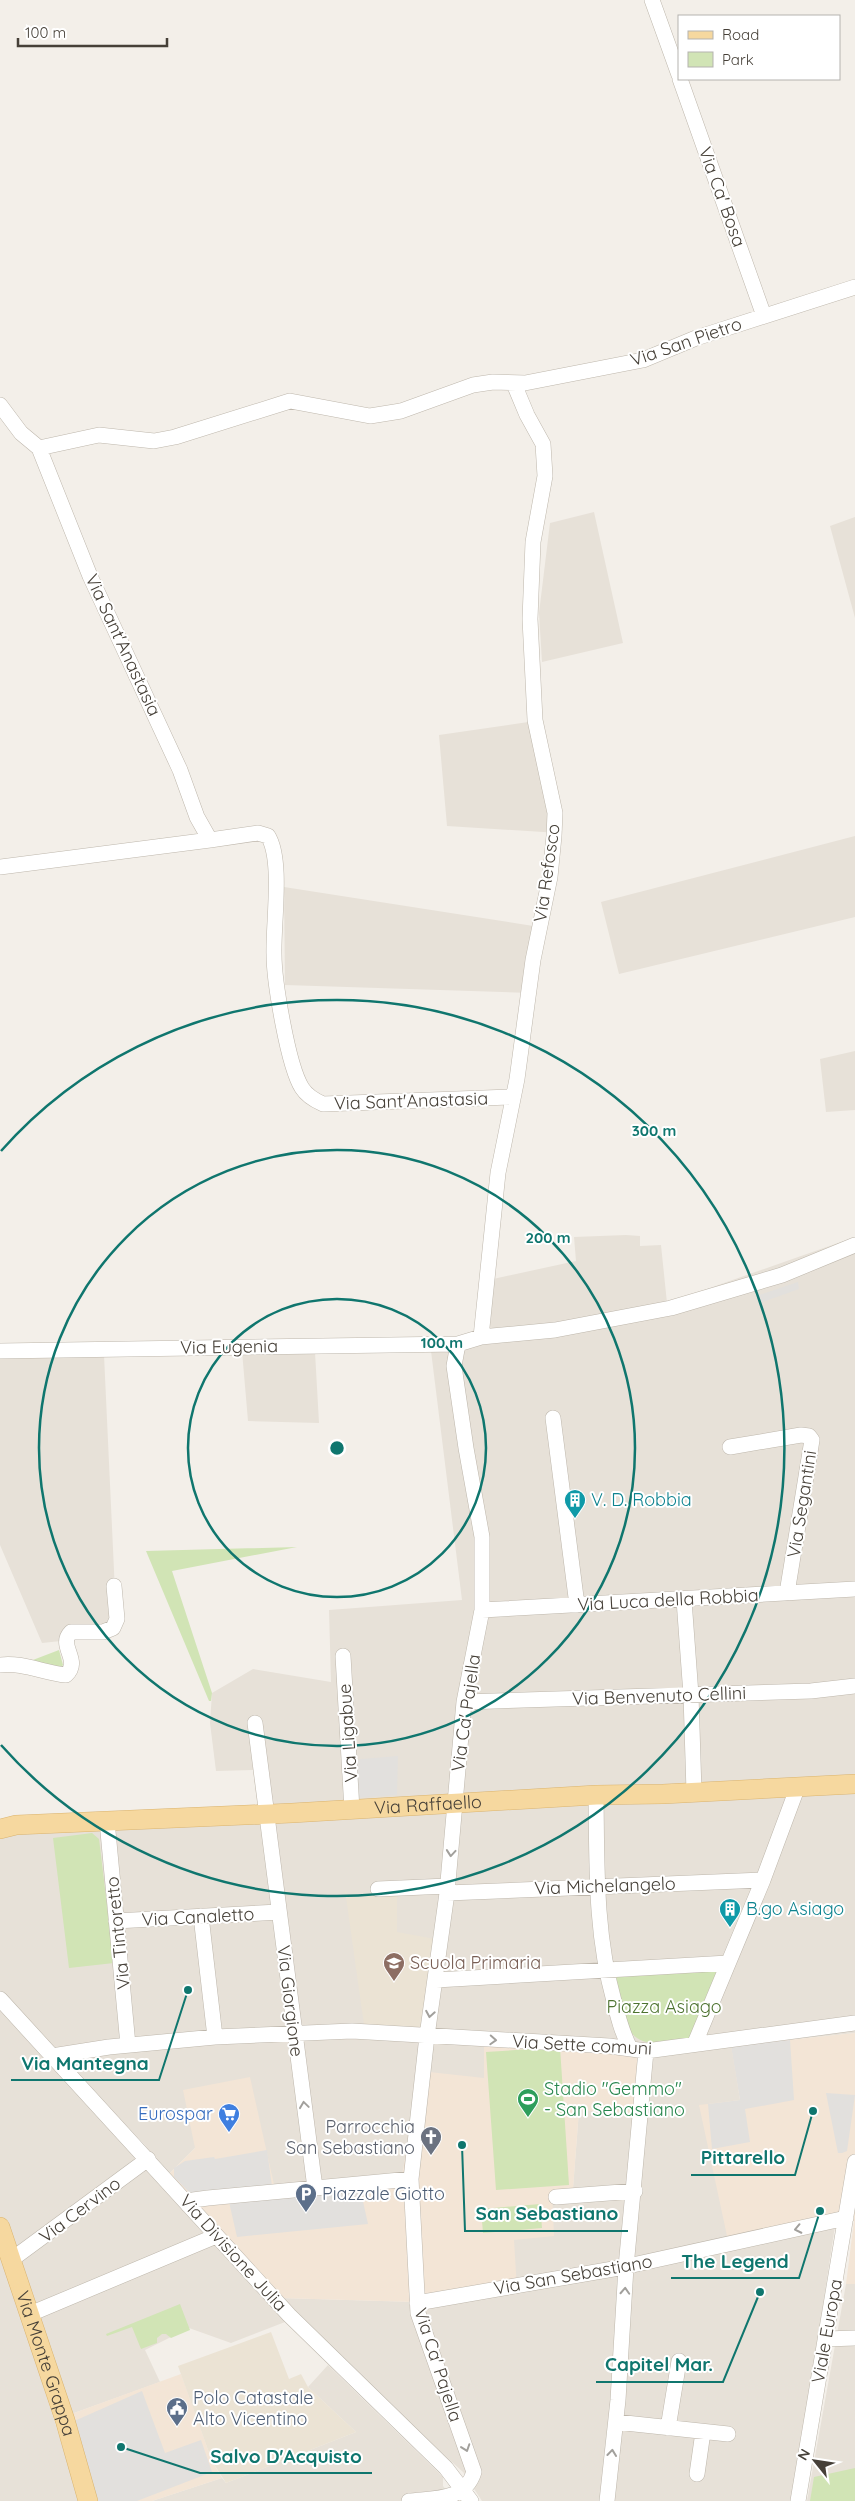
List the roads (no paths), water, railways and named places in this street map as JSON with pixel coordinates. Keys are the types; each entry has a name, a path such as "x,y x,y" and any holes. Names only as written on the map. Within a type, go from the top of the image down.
{"main road":[{"name":"Via Raffaello","path":"0,1829 16,1825 455,1805 596,1795 855,1784"},
{"name":"Via Monte Grappa","path":"0,2227 30,2314 88,2501"}],"street":[{"path":"652,0 678,71"},
{"name":"Via Ca' Bosa","path":"680,80 764,316"},
{"name":"Via San Pietro","path":"39,448 99,435 154,440 175,437 290,401 370,416 401,411 473,386 493,382 514,384 643,360 696,338 855,287"},
{"name":"Via Refosco","path":"481,1338 498,1172 513,1097 533,960 550,877 555,813 535,720 530,619 533,542 544,476 543,444 527,415 514,384"},
{"path":"0,405 21,434 39,448"},
{"name":"Via Sant'Anastasia","path":"39,448 90,576 180,770 197,817 210,840"},
{"name":"Via Sant'Anastasia","path":"0,867 258,833 268,836 272,843 275,860 274,955 285,1033 295,1073 307,1095 322,1104 513,1097"},
{"path":"458,1344 481,1338 555,1330 671,1308 782,1276 855,1245"},
{"name":"Via Eugenia","path":"0,1351 458,1344"},
{"name":"Via Ca' Pajella","path":"458,1344 454,1366 482,1537 482,1610 464,1702 448,1890 427,2036 411,2179 418,2313 474,2472 467,2495"},
{"path":"553,1418 577,1605"},
{"name":"Via Segantini","path":"730,1447 802,1435 809,1436 812,1440 787,1593"},
{"path":"0,1665 15,1663 45,1673 66,1675 72,1670 74,1663 66,1637 71,1632 103,1632 112,1628 117,1619 114,1586"},
{"name":"Via Luca della Robbia","path":"482,1610 855,1589"},
{"path":"684,1600 691,1695 694,1792"},
{"name":"Via Ligabue","path":"342,1656 352,1810"},
{"name":"Via Benvenuto Cellini","path":"464,1702 811,1691 855,1686"},
{"name":"Via Giorgione","path":"255,1723 315,2188"},
{"path":"695,2043 763,1880 794,1795 794,1787"},
{"path":"596,1795 597,1886 605,1969 623,2036 630,2048"},
{"name":"Via Tintoretto","path":"108,1821 116,1922 129,2036 128,2045"},
{"name":"Via Michelangelo","path":"378,1889 448,1890 763,1880"},
{"name":"Via Canaletto","path":"116,1922 279,1912"},
{"path":"201,1916 215,2037"},
{"path":"436,1980 728,1963"},
{"name":"Via Divisione Julia","path":"0,1999 289,2315 447,2469 467,2495"},
{"name":"Via Sette comuni","path":"52,2056 128,2045 215,2037 352,2031 607,2046 646,2051 855,2023"},
{"path":"607,2501 616,2422 626,2267 635,2191 646,2051"},
{"name":"Via Cervino","path":"11,2260 148,2159"},
{"name":"Viale Europa","path":"798,2501 846,2218 852,2197 855,2162"},
{"path":"188,2205 193,2200 208,2198 411,2179"},
{"path":"556,2197 635,2191"},
{"name":"Via San Sebastiano","path":"417,2303 626,2267 846,2218"},
{"path":"30,2314 216,2236"},
{"path":"826,2339 855,2338"},
{"path":"668,2428 679,2361"},
{"path":"616,2422 728,2434"},
{"path":"697,2474 703,2432"},
{"path":"409,2501 467,2495"}],"place":[{"name":"V. D. Robbia","path":"575,1519"},
{"name":"B.go Asiago","path":"730,1928"},
{"name":"Scuola Primaria","path":"394,1982"},
{"name":"Via Mantegna","path":"188,1990"},
{"name":"Pittarello","path":"813,2111"},
{"name":"Stadio \"Gemmo\" - San Sebastiano","path":"528,2118"},
{"name":"Eurospar","path":"229,2133"},
{"name":"San Sebastiano","path":"462,2145"},
{"name":"Parrocchia San Sebastiano","path":"431,2156"},
{"name":"The Legend","path":"820,2211"},
{"name":"Piazzale Giotto","path":"306,2213"},
{"name":"Capitel Mar.","path":"760,2292"},
{"name":"Polo Catastale Alto Vicentino","path":"177,2427"},
{"name":"Salvo D'Acquisto","path":"121,2447"}],"park label":[{"name":"Piazza Asiago","path":"664,2007"}]}
